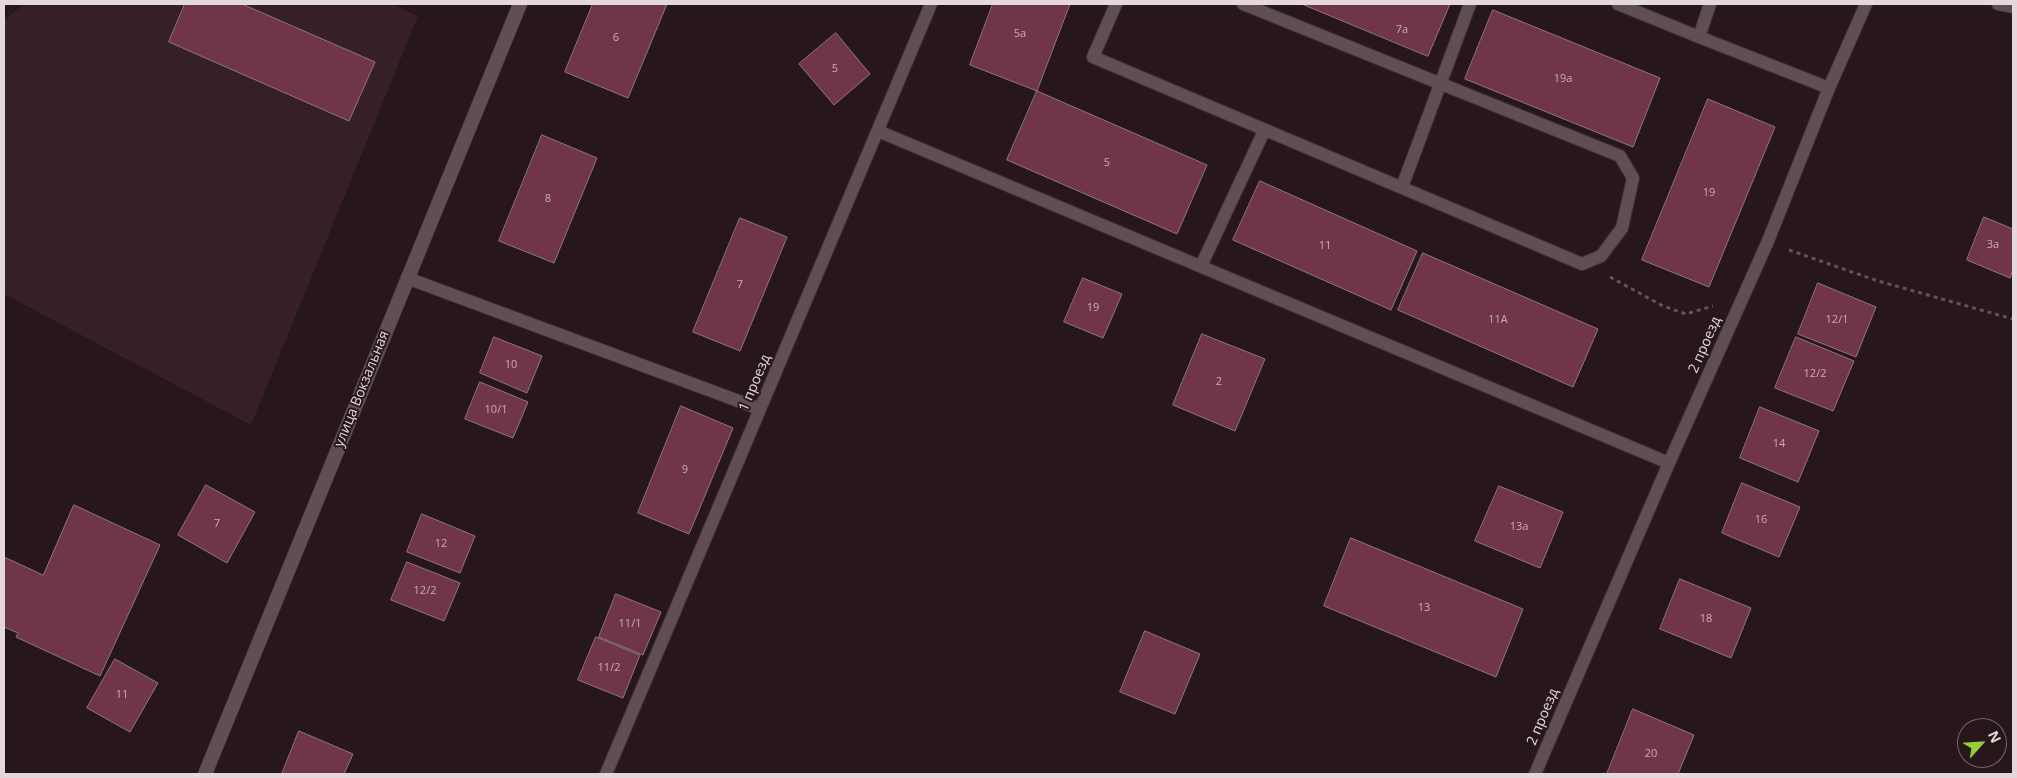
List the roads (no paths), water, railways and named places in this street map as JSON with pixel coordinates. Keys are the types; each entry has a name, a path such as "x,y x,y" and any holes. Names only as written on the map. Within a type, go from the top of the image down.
{"street":[{"name":"улица Вокзальная","path":"205,774 520,4"}],"lane":[{"name":"1 проезд","path":"606,774 931,4"},
{"path":"1116,4 1093,57 1582,264 1601,256 1622,228 1633,178 1620,156 1243,4"},
{"path":"1402,187 1470,4"},
{"path":"1618,4 1830,88"},
{"path":"1699,37 1710,4"},
{"name":"2 проезд","path":"1535,774 1669,463 1768,241 1866,4"},
{"path":"1998,4 2013,7"},
{"path":"878,131 1669,463"},
{"path":"1201,266 1264,131"},
{"path":"408,278 760,409"}]}
